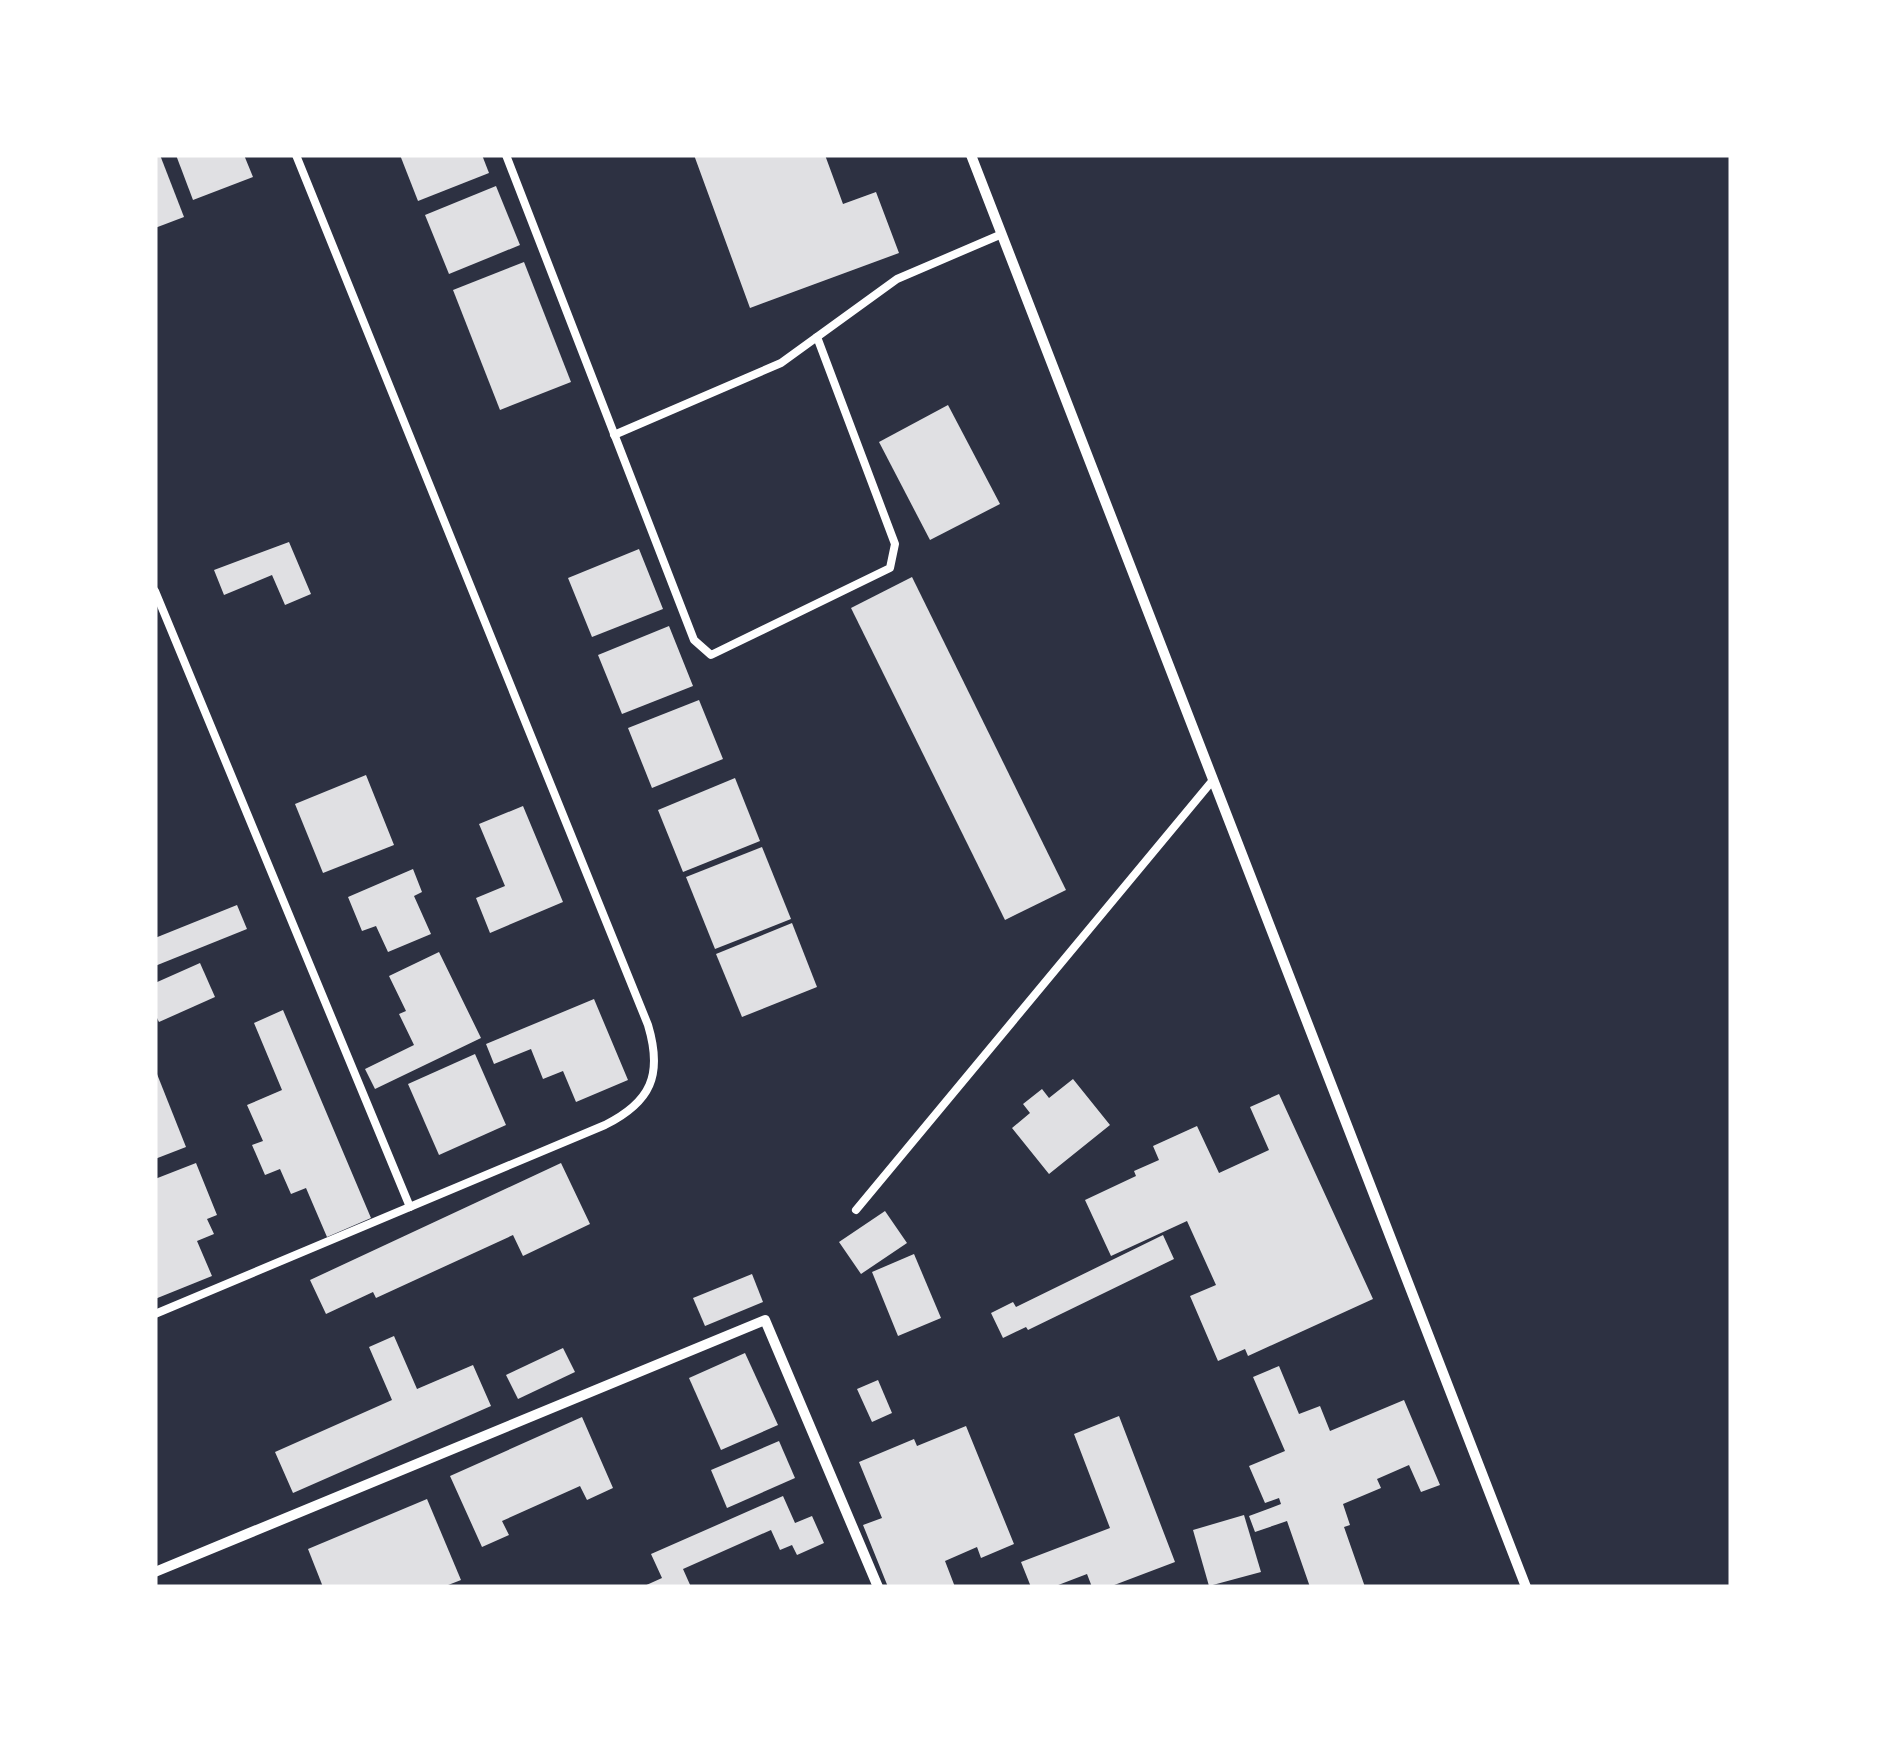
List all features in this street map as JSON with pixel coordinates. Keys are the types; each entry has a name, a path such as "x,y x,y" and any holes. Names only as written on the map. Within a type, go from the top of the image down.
{"street":[{"path":"971,155 1526,1587"},
{"path":"155,1572 765,1320 878,1587"}],"lane":[{"path":"155,1314 630,1112 644,1097 652,1078 654,1046 296,155"},
{"path":"506,155 694,640 712,655 890,568 895,544 817,337"},
{"path":"614,435 781,363 897,279 1002,234"},
{"path":"155,591 410,1208"},
{"path":"856,1210 1213,780"}],"building":[{"path":"155,155 160,155 184,217 155,228"},
{"path":"176,155 244,155 253,177 193,200"},
{"path":"400,155 482,155 489,173 418,201"},
{"path":"694,155 825,155 843,204 876,192 899,253 750,308"},
{"path":"496,186 520,245 449,274 425,215"},
{"path":"524,262 571,382 500,410 453,290"},
{"path":"948,405 1000,504 930,540 879,442"},
{"path":"289,542 311,594 285,605 272,575 224,595 214,570"},
{"path":"639,549 663,609 592,637 568,578"},
{"path":"912,577 1066,890 1005,920 851,608"},
{"path":"669,626 693,686 622,714 598,655"},
{"path":"699,700 723,759 652,788 628,728"},
{"path":"366,775 394,845 323,873 295,804"},
{"path":"735,778 760,841 683,872 658,810"},
{"path":"523,806 563,902 490,933 476,898 505,886 479,824"},
{"path":"762,847 791,919 715,949 686,877"},
{"path":"413,869 422,892 414,896 431,934 388,952 376,926 362,931 348,897"},
{"path":"237,905 247,929 155,966 155,938"},
{"path":"792,923 817,987 742,1017 716,954"},
{"path":"439,952 481,1038 375,1089 365,1069 414,1045 399,1014 406,1011 389,976"},
{"path":"200,963 215,997 159,1022 155,1014 155,983"},
{"path":"594,999 628,1080 576,1102 563,1071 543,1079 531,1049 494,1064 486,1044"},
{"path":"283,1010 371,1218 327,1237 306,1188 291,1194 280,1169 265,1175 252,1145 263,1141 247,1105 282,1090 254,1023"},
{"path":"475,1054 506,1125 439,1155 408,1084"},
{"path":"155,1069 186,1147 155,1159"},
{"path":"1073,1079 1110,1125 1049,1174 1012,1128 1030,1113 1023,1104 1042,1089 1049,1098"},
{"path":"1279,1094 1373,1299 1248,1356 1245,1349 1218,1361 1190,1296 1216,1285 1187,1221 1111,1256 1085,1200 1136,1176 1134,1171 1159,1160 1153,1146 1197,1126 1219,1173 1269,1150 1250,1107"},
{"path":"196,1163 217,1215 207,1219 214,1234 197,1241 212,1276 155,1299 155,1179"},
{"path":"561,1163 590,1224 523,1256 513,1235 376,1298 373,1292 326,1314 310,1280"},
{"path":"885,1211 907,1243 861,1274 839,1242"},
{"path":"1163,1235 1174,1259 1028,1330 1026,1327 1003,1338 991,1313 1013,1302 1016,1307"},
{"path":"914,1254 941,1318 898,1336 872,1272"},
{"path":"752,1274 763,1302 705,1326 693,1298"},
{"path":"394,1336 417,1389 473,1365 491,1406 293,1493 275,1452 392,1400 369,1347"},
{"path":"563,1348 575,1372 518,1399 506,1375"},
{"path":"745,1353 778,1425 721,1450 689,1378"},
{"path":"1279,1366 1299,1414 1320,1406 1330,1431 1404,1400 1440,1485 1421,1492 1409,1465 1377,1479 1381,1488 1343,1504 1350,1525 1344,1527 1365,1587 1310,1587 1287,1521 1255,1532 1249,1516 1281,1504 1279,1498 1265,1503 1249,1466 1285,1451 1253,1377"},
{"path":"878,1380 892,1413 872,1422 857,1389"},
{"path":"1119,1416 1175,1562 1109,1587 1092,1587 1087,1574 1053,1587 1031,1587 1021,1562 1110,1528 1074,1434"},
{"path":"582,1417 613,1488 587,1500 580,1486 502,1521 509,1535 482,1547 450,1476"},
{"path":"966,1426 1014,1544 981,1558 977,1547 945,1561 955,1587 888,1587 863,1525 882,1518 859,1462 914,1439 917,1446"},
{"path":"779,1441 795,1478 727,1508 711,1470"},
{"path":"783,1496 795,1523 812,1516 824,1543 797,1555 792,1545 780,1550 771,1530 683,1569 691,1587 642,1587 662,1578 651,1554"},
{"path":"427,1499 461,1580 443,1587 323,1587 308,1549"},
{"path":"1244,1515 1261,1572 1209,1586 1193,1530"}]}
